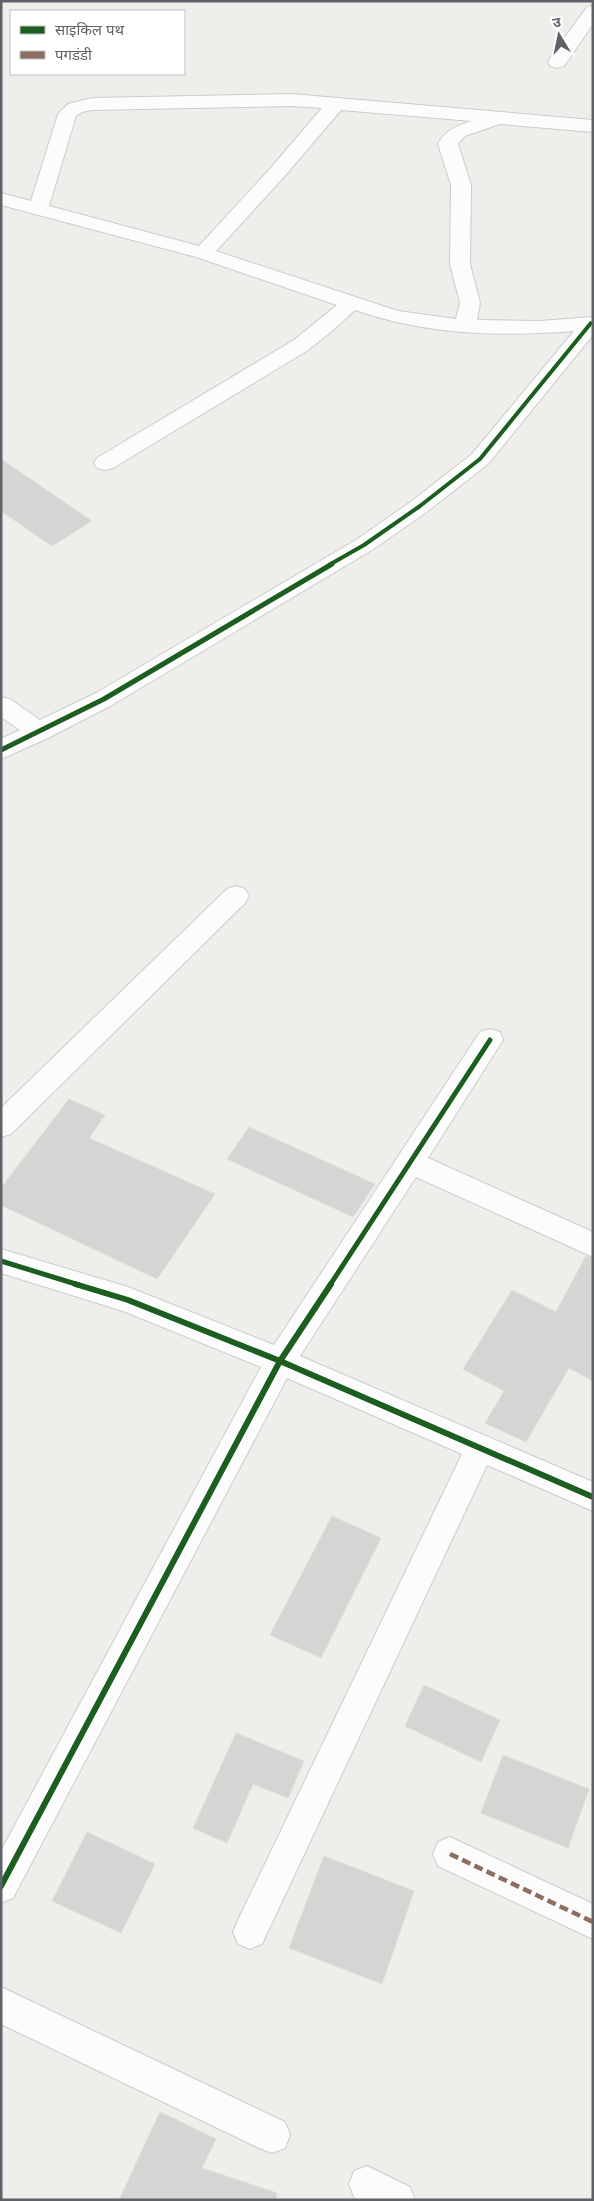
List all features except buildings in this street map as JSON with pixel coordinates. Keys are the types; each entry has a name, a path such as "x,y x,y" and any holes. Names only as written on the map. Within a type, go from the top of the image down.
{"street":[{"path":"557,62 593,11"},
{"path":"38,209 67,114 75,108 92,104 291,100 593,126"},
{"path":"203,254 276,174 337,103"},
{"path":"465,326 470,303 460,264 461,185 448,144 451,138 458,132 503,118"},
{"path":"1,199 203,254 395,317 465,326 540,327 592,323"},
{"path":"105,463 301,345 326,326 351,303"},
{"path":"1,750 104,699 339,560 420,506 480,459 592,323"},
{"path":"1,705 39,732"},
{"path":"1,1126 236,896"},
{"path":"1,1886 280,1361 490,1040"},
{"path":"410,1162 593,1245"},
{"path":"1,1261 128,1300 280,1361 593,1497"},
{"path":"250,1932 480,1448"},
{"path":"450,1854 593,1922"},
{"path":"1,2006 272,2135"}],"marked path":[{"path":"450,1854 593,1922"}],"cycle path":[{"path":"1,750 104,699 364,545 420,506 480,459 591,323"},
{"path":"1,1886 280,1361 490,1040"},
{"path":"1,1261 128,1300 280,1361 593,1497"}]}
